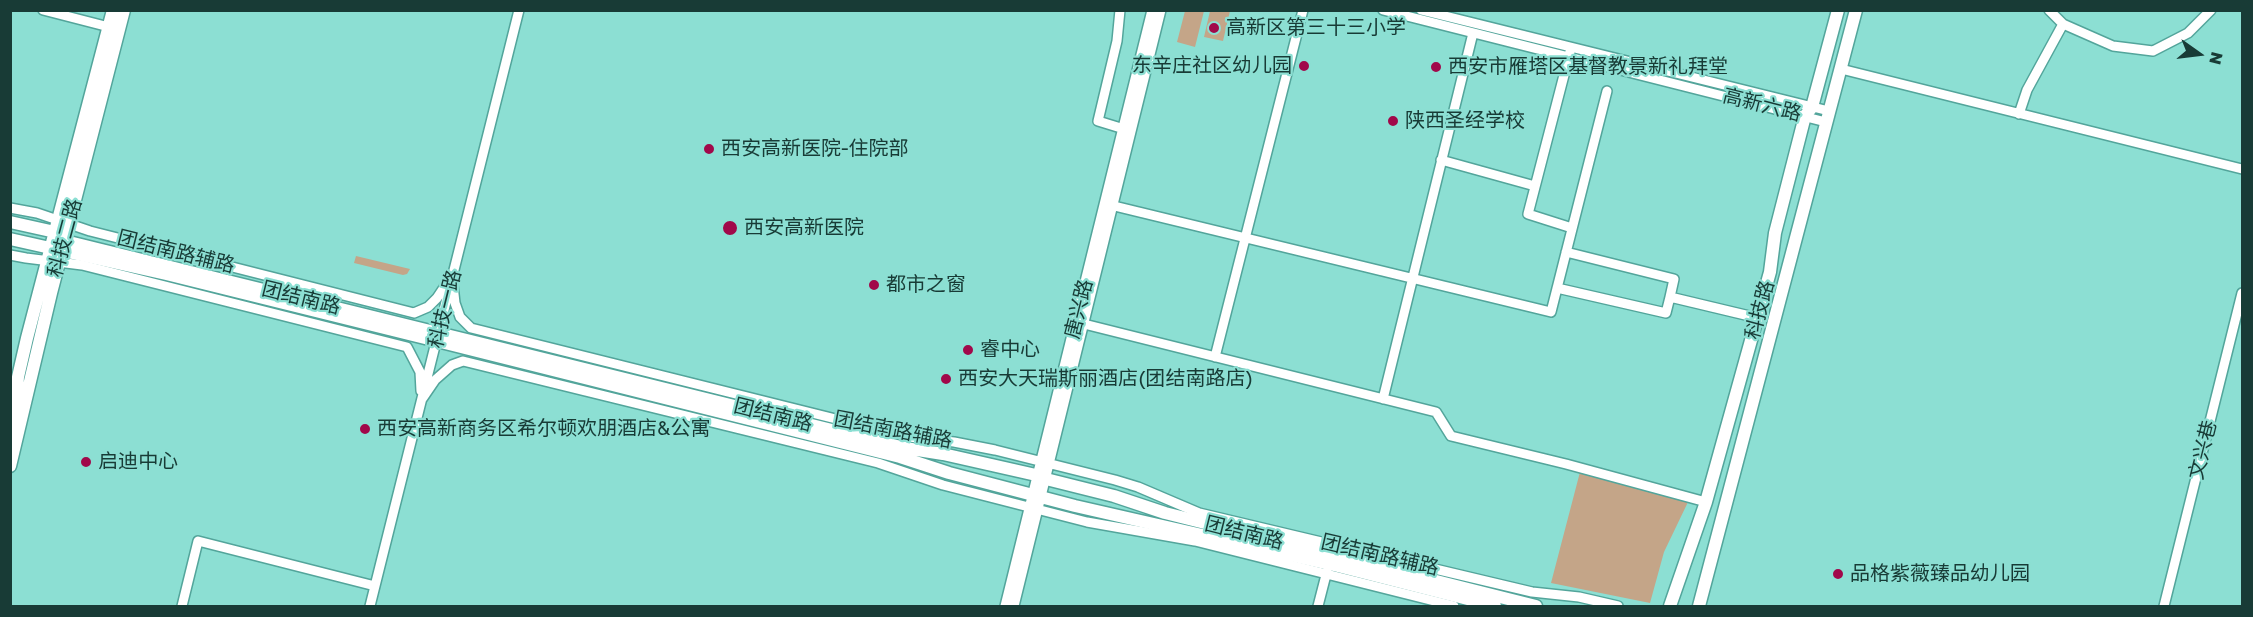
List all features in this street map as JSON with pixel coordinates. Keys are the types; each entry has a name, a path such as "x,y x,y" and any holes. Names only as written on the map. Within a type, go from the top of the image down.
{"main road":[{"name":"科技二路","path":"10,466 29,391 61,226 114,10"},
{"name":"科技二路","path":"61,226 124,10"},
{"name":"科技路","path":"1670,606 1706,502 1758,318 1770,272 1775,233 1838,10"},
{"name":"科技路","path":"1699,606 1856,10"},
{"path":"10,222 61,226"},
{"name":"团结南路","path":"10,239 56,252 438,336 905,448 943,454 1041,477 1187,518 1536,606"},
{"name":"科技二路","path":"10,426 16,403 14,376 56,252"},
{"name":"团结南路","path":"438,336 900,457 1035,502 1495,606"}],"street":[{"path":"43,10 109,27"},
{"name":"科技一路","path":"370,606 519,10"},
{"path":"1120,10 1117,41 1098,121 1124,129"},
{"name":"唐兴路","path":"1110,205 1124,129 1152,10"},
{"name":"唐兴路","path":"1014,606 1041,477 1161,10"},
{"path":"1215,357 1303,10"},
{"name":"高新六路","path":"1383,10 1473,33 1570,52"},
{"name":"高新六路","path":"1421,10 1570,52 1828,117"},
{"path":"2049,10 2063,24 2113,46 2153,51 2188,33 2211,10"},
{"path":"2019,114 2027,90 2063,24"},
{"path":"1383,399 1473,33"},
{"path":"1570,52 1528,214 1572,228"},
{"path":"1841,69 2242,169"},
{"path":"1110,205 1551,312 1606,91"},
{"path":"1441,160 1535,186"},
{"name":"团结南路辅路","path":"10,208 61,226 414,313 428,307 452,276"},
{"name":"团结南路辅路","path":"10,255 56,252 82,265 407,347 420,372 422,399"},
{"path":"1557,288 1666,313 1670,297 1674,279 1566,252"},
{"name":"团结南路辅路","path":"452,276 455,303 460,317 471,328 908,437 954,442 1045,463 1138,487 1199,513 1532,592 1579,597 1618,606"},
{"name":"文兴巷","path":"2164,606 2242,293"},
{"path":"1670,297 1758,318"},
{"path":"1080,323 1436,412 1451,436 1706,502"},
{"name":"团结南路辅路","path":"422,399 435,380 452,365 463,361 878,463 943,485 1035,502"},
{"name":"唐兴路","path":"1005,606 1035,502"},
{"path":"182,606 198,541 375,586"},
{"path":"1318,606 1327,569"},
{"name":"团结南路辅路","path":"1327,569 1454,606"}],"shaded area":[{"path":"1185,11 1204,11 1195,47 1177,42"},
{"path":"1210,11 1230,11 1223,41 1204,37"},
{"path":"356,256 410,269 407,274 403,275 354,263"},
{"path":"1580,472 1688,502 1664,552 1650,603 1551,583"}],"place":[{"name":"高新区第三十三小学","path":"1214,28"},
{"name":"东辛庄社区幼儿园","path":"1304,66"},
{"name":"西安市雁塔区基督教景新礼拜堂","path":"1436,67"},
{"name":"陕西圣经学校","path":"1393,121"},
{"name":"西安高新医院-住院部","path":"709,149"},
{"name":"西安高新医院","path":"730,228"},
{"name":"都市之窗","path":"874,285"},
{"name":"睿中心","path":"968,350"},
{"name":"西安大天瑞斯丽酒店(团结南路店)","path":"946,379"},
{"name":"西安高新商务区希尔顿欢朋酒店&公寓","path":"365,429"},
{"name":"启迪中心","path":"86,462"},
{"name":"品格紫薇臻品幼儿园","path":"1838,574"}]}
